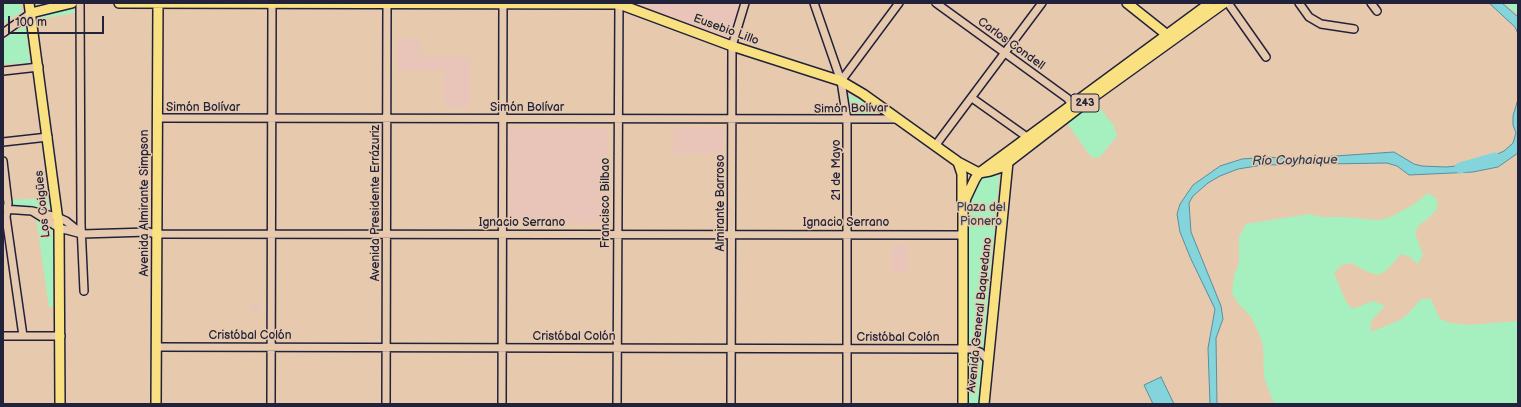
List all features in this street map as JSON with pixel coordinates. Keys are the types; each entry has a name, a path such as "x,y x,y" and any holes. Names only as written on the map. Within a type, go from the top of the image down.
{"main road":[{"name":"Los Coigües","path":"29,3 39,67 59,228 61,336 60,404"},
{"path":"31,13 72,3"},
{"name":"Eusebio Lillo","path":"119,3 619,3 732,46 841,82 863,94 958,162 979,173"},
{"name":"Avenida Almirante Simpson","path":"156,404 158,3"},
{"path":"1126,3 1166,34 1167,40 1165,46"},
{"name":"Avenida General Baquedano","path":"984,404 1008,162 1166,34 1207,6 1224,3"},
{"name":"Avenida General Baquedano","path":"963,404 963,211 968,191 979,173 1027,137 1075,107 1165,46 1207,6"},
{"path":"958,162 962,174 963,211"},
{"path":"979,173 994,170 1008,162"}],"street":[{"path":"80,3 82,234 84,290"},
{"path":"271,404 272,3"},
{"name":"Avenida Presidente Errázuriz","path":"386,404 388,3"},
{"path":"502,404 503,3"},
{"name":"Francisco Bilbao","path":"617,404 619,3"},
{"name":"Almirante Barroso","path":"731,404 732,39 744,3"},
{"name":"21 de Mayo","path":"814,3 841,82 847,120 847,404"},
{"path":"841,82 899,3"},
{"name":"Carlos Condell","path":"936,3 1075,107"},
{"path":"935,146 1042,3"},
{"path":"1228,3 1266,57"},
{"path":"1299,3 1309,17 1321,24 1354,29"},
{"path":"1371,3 1377,11"},
{"path":"3,33 31,13"},
{"path":"3,71 39,67"},
{"path":"972,98 1027,137"},
{"name":"Simón Bolívar","path":"157,118 732,120 897,119"},
{"path":"3,142 48,137"},
{"path":"3,163 5,209 23,336"},
{"name":"Ignacio Serrano","path":"5,209 32,211 58,217 66,221 82,234"},
{"name":"Ignacio Serrano","path":"32,211 59,228 82,234 148,232 157,234 386,233 963,235"},
{"path":"3,336 61,336"},
{"name":"Cristóbal Colón","path":"156,347 977,350 988,360"}],"shaded area":[{"path":"631,3 741,3 728,41"},
{"path":"397,38 421,38 422,57 470,57 470,107 444,107 444,70 397,70"},
{"path":"723,127 723,154 673,154 673,128"},
{"path":"508,128 608,129 607,223 510,223"},
{"path":"892,244 908,244 908,273 892,273"},
{"path":"250,303 260,303 261,310 257,310 257,313 250,313"}],"green space":[{"path":"3,3 21,3 22,12 3,23"},
{"path":"1504,3 1518,3 1518,15"},
{"path":"68,8 75,10 75,13 40,19 39,15"},
{"path":"25,25 30,63 3,64 3,40"},
{"path":"848,94 863,102 875,114 851,115"},
{"path":"1093,99 1114,126 1117,136 1099,158 1091,157 1065,120"},
{"name":"Plaza del Pionero","path":"1000,169 978,404 967,404 966,242 968,203 980,178"},
{"path":"1428,193 1437,199 1437,209 1429,218 1420,224 1415,233 1423,255 1418,264 1410,257 1401,254 1387,270 1378,275 1368,272 1351,263 1341,265 1334,273 1346,302 1353,309 1373,301 1385,306 1371,321 1371,332 1400,320 1408,314 1421,299 1431,299 1440,319 1450,323 1470,325 1518,321 1518,404 1274,404 1264,377 1263,345 1260,336 1252,318 1238,303 1232,293 1234,276 1239,263 1239,237 1246,224 1309,214 1323,217 1378,220 1388,218 1413,205"},
{"path":"48,198 50,207 46,211 33,206 14,205 11,203 11,200"},
{"path":"36,217 47,224 53,233 53,307 49,307"}],"water":[{"path":"1489,3 1502,3 1518,17 1518,34 1515,27"},
{"path":"1518,99 1518,153 1498,167 1473,172 1409,175 1397,166 1387,163 1263,165 1238,169 1220,176 1208,183 1193,196 1189,203 1191,232 1221,306 1223,319 1216,338 1217,404 1210,404 1208,348 1215,309 1190,257 1180,232 1177,214 1180,204 1193,185 1220,166 1242,159 1268,157 1291,159 1394,152 1414,164 1422,166 1446,167 1476,164 1504,151 1513,143 1516,133 1513,125 1513,116"},
{"path":"1161,377 1174,404 1153,404 1144,385"}],"waterway":[{"name":"Río Coyhaique","path":"1460,168 1495,158"}]}
